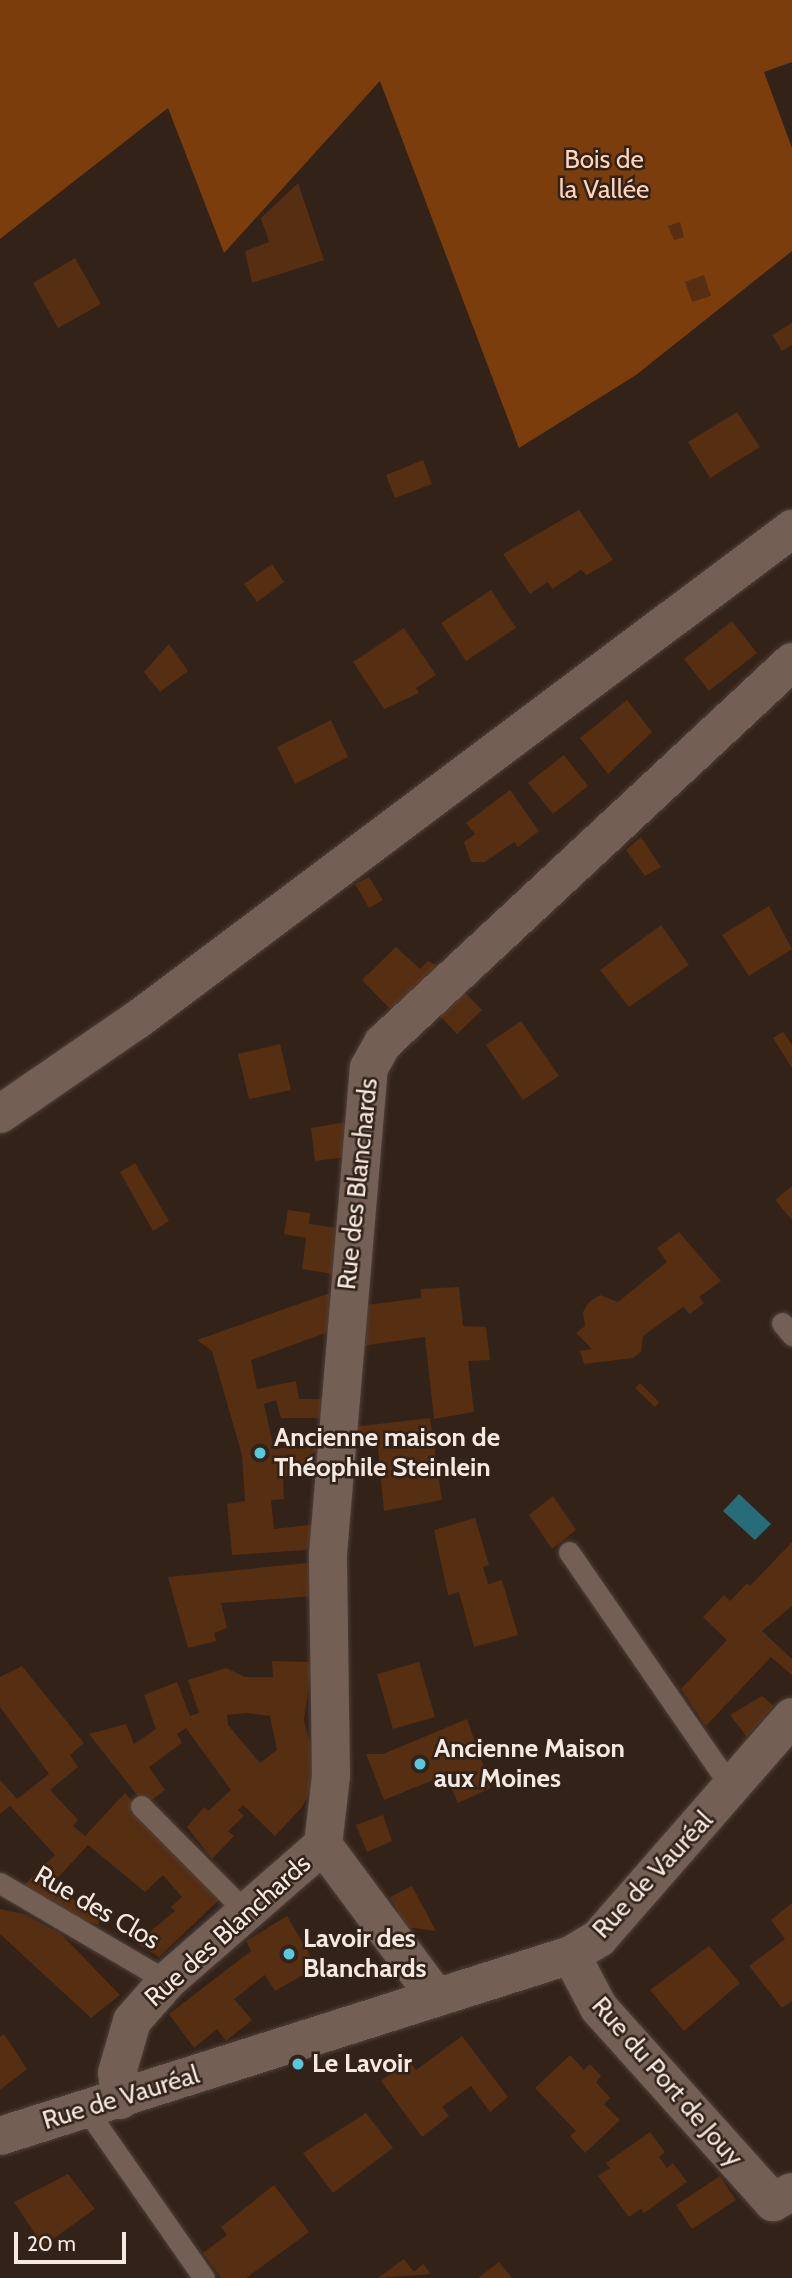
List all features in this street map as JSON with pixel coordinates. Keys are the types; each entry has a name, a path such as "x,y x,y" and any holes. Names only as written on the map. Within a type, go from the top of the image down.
{"street":[{"path":"0,1114 137,1020 792,529"},
{"name":"Rue des Blanchards","path":"103,2104 117,2073 132,2021 167,1981 323,1845 331,1776 328,1554 369,1068 383,1043 792,662"},
{"name":"Rue de Vauréal","path":"0,2136 571,1955 599,1938 792,1717"},
{"name":"Rue des Blanchards","path":"323,1845 436,1997"},
{"name":"Rue du Port de Jouy","path":"571,1955 599,2008 782,2197"}],"lane":[{"path":"569,1552 731,1787"},
{"path":"141,1806 245,1911"},
{"name":"Rue des Clos","path":"0,1883 167,1981"},
{"path":"103,2104 204,2278"}],"green space":[{"name":"Bois de la Vallée","path":"0,0 792,0 792,62 764,72 792,148 792,251 636,375 519,448 380,81 224,253 168,108 0,239"}],"water":[{"path":"739,1494 771,1524 755,1540 723,1511"}],"building":[{"path":"298,183 324,260 252,283 245,251 269,242 261,218"},
{"path":"680,222 684,237 674,240 668,226"},
{"path":"75,258 101,304 58,328 33,283"},
{"path":"704,275 711,296 692,302 685,282"},
{"path":"792,323 792,345 782,351 772,335"},
{"path":"737,412 760,447 710,478 688,442"},
{"path":"423,460 432,484 395,498 386,475"},
{"path":"579,510 613,560 587,575 581,570 552,589 548,582 530,594 503,554"},
{"path":"272,564 284,582 257,602 244,584"},
{"path":"491,590 516,628 466,661 441,623"},
{"path":"732,621 757,653 709,691 684,659"},
{"path":"404,628 436,675 416,688 419,693 384,709 353,662"},
{"path":"169,644 188,671 160,692 144,672"},
{"path":"627,700 652,732 608,774 580,738"},
{"path":"331,720 348,757 295,784 277,747"},
{"path":"564,755 588,786 553,814 528,783"},
{"path":"510,790 539,831 518,847 514,842 485,862 471,862 464,842 475,834 466,823"},
{"path":"641,837 661,867 645,876 626,850"},
{"path":"369,877 383,900 369,908 355,884"},
{"path":"769,906 792,949 749,976 722,935"},
{"path":"661,925 689,965 629,1007 600,970"},
{"path":"396,947 420,969 428,961 443,969 397,1016 362,980"},
{"path":"463,991 482,1010 457,1034 439,1015"},
{"path":"521,1021 559,1076 523,1100 486,1045"},
{"path":"783,1032 792,1045 792,1068 773,1038"},
{"path":"280,1044 291,1090 249,1099 238,1054"},
{"path":"346,1122 346,1157 315,1161 311,1128"},
{"path":"135,1163 169,1221 153,1231 120,1172"},
{"path":"792,1186 792,1220 775,1200"},
{"path":"288,1210 310,1213 309,1224 338,1228 333,1274 302,1269 306,1238 284,1234"},
{"path":"679,1232 721,1281 699,1297 704,1303 690,1314 683,1307 643,1336 641,1352 633,1358 584,1364 580,1351 592,1349 576,1333 585,1326 583,1312 589,1302 600,1295 618,1302 667,1262 657,1248"},
{"path":"459,1287 463,1326 486,1327 490,1360 468,1361 474,1412 434,1419 425,1337 354,1347 358,1306 421,1298 421,1289"},
{"path":"330,1293 328,1332 251,1360 257,1389 296,1381 299,1399 325,1399 323,1418 281,1418 276,1400 264,1404 274,1449 323,1443 321,1476 283,1476 284,1499 271,1500 274,1529 318,1524 318,1533 306,1550 232,1555 227,1504 245,1501 242,1455 212,1351 197,1340"},
{"path":"640,1383 659,1402 655,1407 635,1388"},
{"path":"430,1418 442,1500 384,1511 378,1448 372,1439 352,1441 353,1427"},
{"path":"553,1496 576,1530 552,1549 529,1515"},
{"path":"475,1518 489,1565 483,1567 488,1584 502,1580 518,1635 474,1647 459,1592 448,1595 434,1530"},
{"path":"792,1542 792,1606 762,1631 792,1659 792,1675 771,1657 706,1726 681,1689 727,1640 703,1617 724,1595 730,1601 747,1583 750,1586"},
{"path":"317,1562 315,1596 221,1603 227,1628 214,1633 216,1641 188,1648 168,1577"},
{"path":"272,1661 312,1662 304,1720 318,1775 302,1807 275,1836 243,1805 238,1810 244,1816 228,1831 234,1836 212,1859 187,1827 204,1807 208,1811 231,1790 186,1728 177,1734 182,1743 149,1767 165,1790 145,1805 89,1734 126,1724 134,1744 156,1729 144,1695 177,1682 190,1716 199,1713 188,1680 226,1668 245,1677 273,1677","holes":["247,1713 270,1716 277,1750 260,1763 228,1725 227,1715"]},
{"path":"419,1662 435,1717 393,1729 377,1674"},
{"path":"22,1666 84,1743 70,1755 78,1767 50,1790 78,1820 73,1826 85,1836 125,1793 221,1898 159,1957 136,1943 175,1911 171,1907 182,1897 163,1875 145,1892 88,1845 51,1885 100,1916 99,1925 58,1912 24,1885 55,1855 10,1806 0,1814 0,1780 17,1799 49,1774 0,1707 0,1677"},
{"path":"762,1696 774,1706 747,1737 730,1715"},
{"path":"467,1719 491,1788 458,1803 446,1775 384,1800 366,1754 383,1754"},
{"path":"383,1815 392,1841 367,1852 356,1825"},
{"path":"412,1886 436,1931 406,1927 390,1897"},
{"path":"792,1903 792,2001 782,2008 749,1966 785,1939 771,1920"},
{"path":"0,1909 24,1914 61,1934 120,1995 91,2018 0,1934"},
{"path":"287,1916 317,1967 275,1991 265,1975 234,1999 252,2020 226,2041 217,2029 194,2048 169,2014 251,1951 246,1941"},
{"path":"709,1946 740,1983 684,2031 650,1990"},
{"path":"4,2034 27,2069 0,2090 0,2037"},
{"path":"462,2036 508,2097 490,2112 471,2086 442,2107 449,2116 422,2137 381,2081 408,2060 416,2070"},
{"path":"570,2055 584,2070 590,2064 601,2076 596,2082 610,2098 604,2104 620,2120 585,2153 570,2136 576,2131 535,2088"},
{"path":"366,2113 393,2148 333,2193 303,2153"},
{"path":"650,2132 665,2152 659,2157 667,2168 673,2163 687,2182 644,2213 641,2209 629,2217 598,2176 610,2168 606,2163"},
{"path":"68,2174 95,2209 43,2246 14,2202"},
{"path":"720,2176 736,2200 692,2229 676,2205"},
{"path":"274,2185 309,2232 246,2278 221,2278 203,2253 227,2235 221,2227"},
{"path":"404,2259 414,2272 423,2264 431,2274 378,2278"},
{"path":"499,2262 512,2278 478,2278"}],"place":[{"name":"Ancienne maison de Théophile Steinlein","path":"260,1453"},
{"name":"Ancienne Maison aux Moines","path":"420,1764"},
{"name":"Lavoir des Blanchards","path":"289,1954"},
{"name":"Le Lavoir","path":"298,2064"}]}
